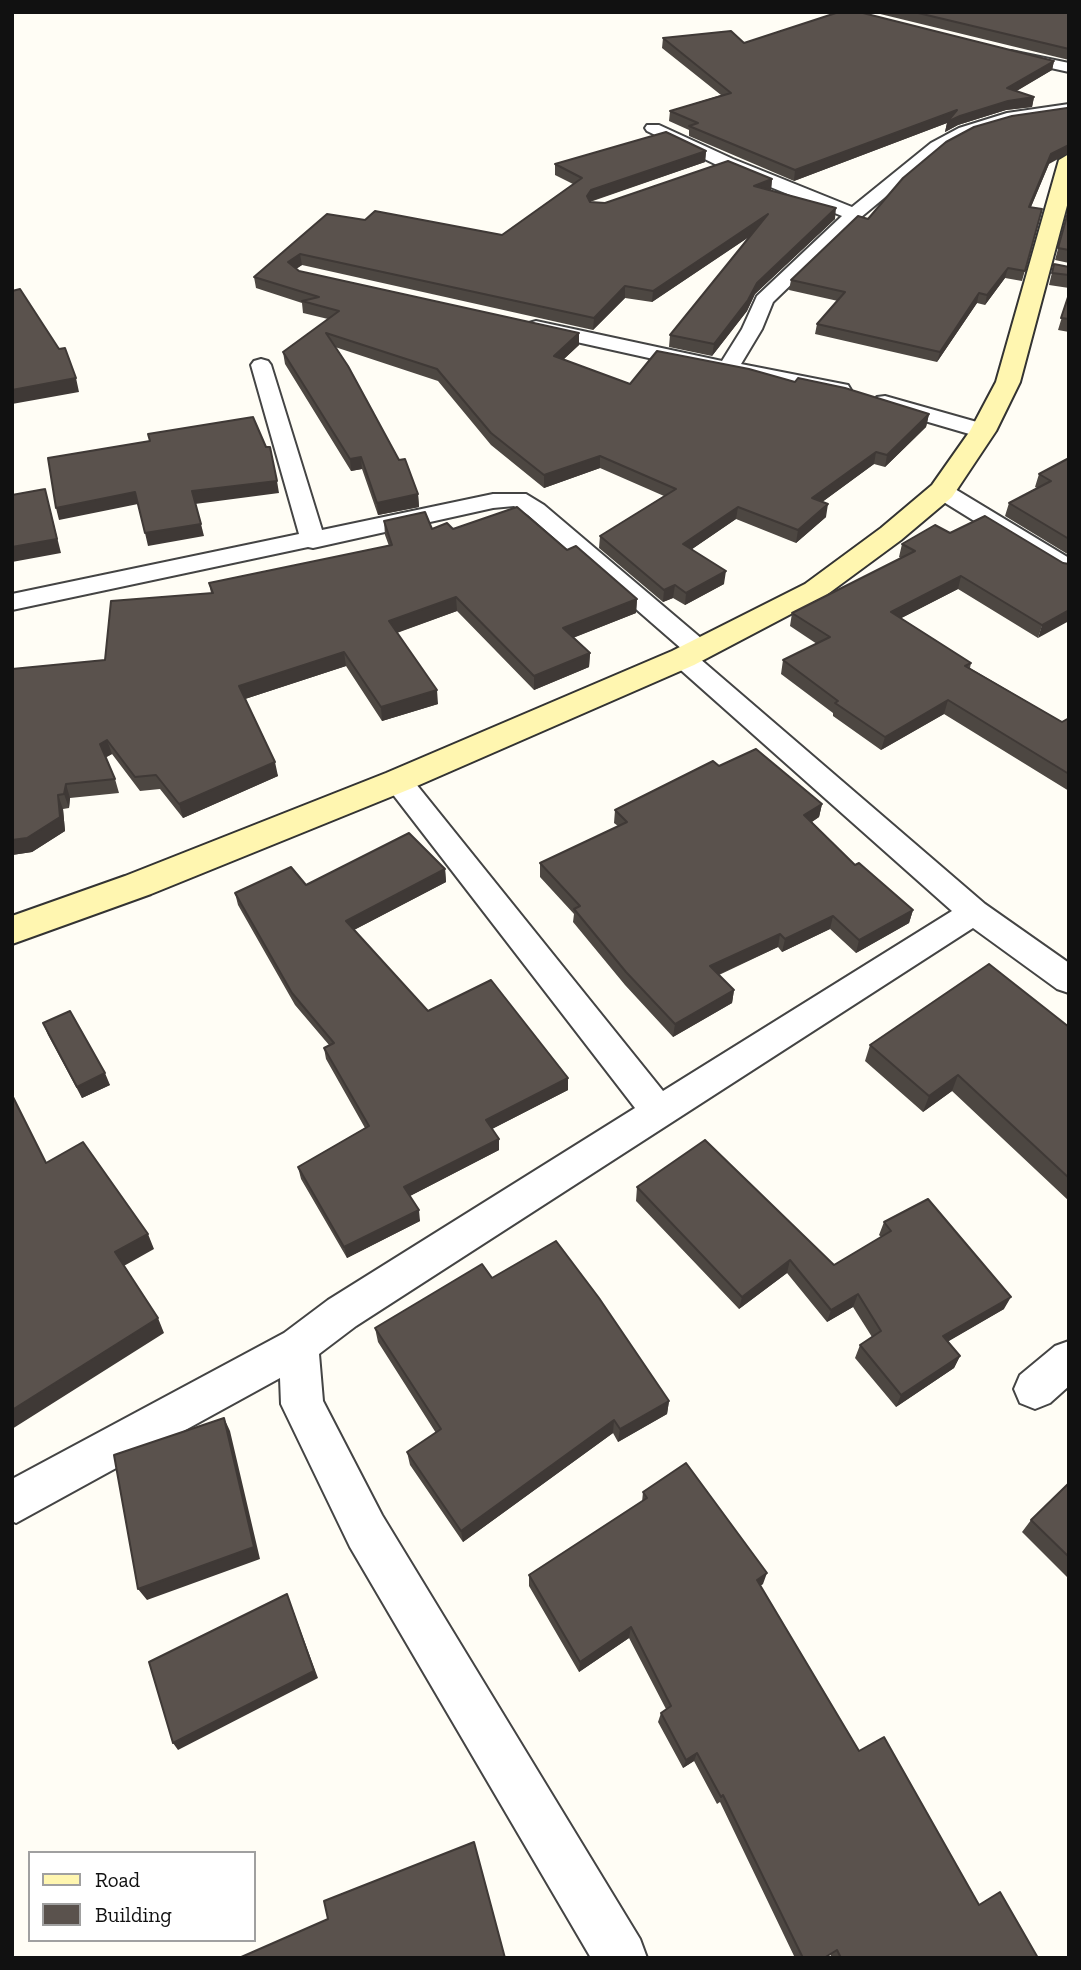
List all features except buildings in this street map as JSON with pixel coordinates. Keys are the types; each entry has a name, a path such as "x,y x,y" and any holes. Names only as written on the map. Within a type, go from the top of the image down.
{"street":[{"path":"1001,53 1069,68"},
{"path":"728,368 752,329 764,300 854,214 937,146 965,131 1007,118 1069,109"},
{"path":"653,128 727,163 854,214"},
{"path":"12,930 138,886 398,781 691,654 815,590 891,534 942,491 983,431 1008,382 1050,268 1069,160"},
{"path":"702,172 727,163"},
{"path":"515,322 848,391 983,431"},
{"path":"261,365 313,541"},
{"path":"942,491 1069,569"},
{"path":"12,601 313,541 493,501 518,499 536,510 974,912 1069,980"},
{"path":"398,781 660,1113"},
{"path":"16,1501 298,1346 342,1314 974,912"},
{"path":"298,1346 302,1404 366,1531 621,1958"},
{"path":"1035,1389 1069,1360"}]}
